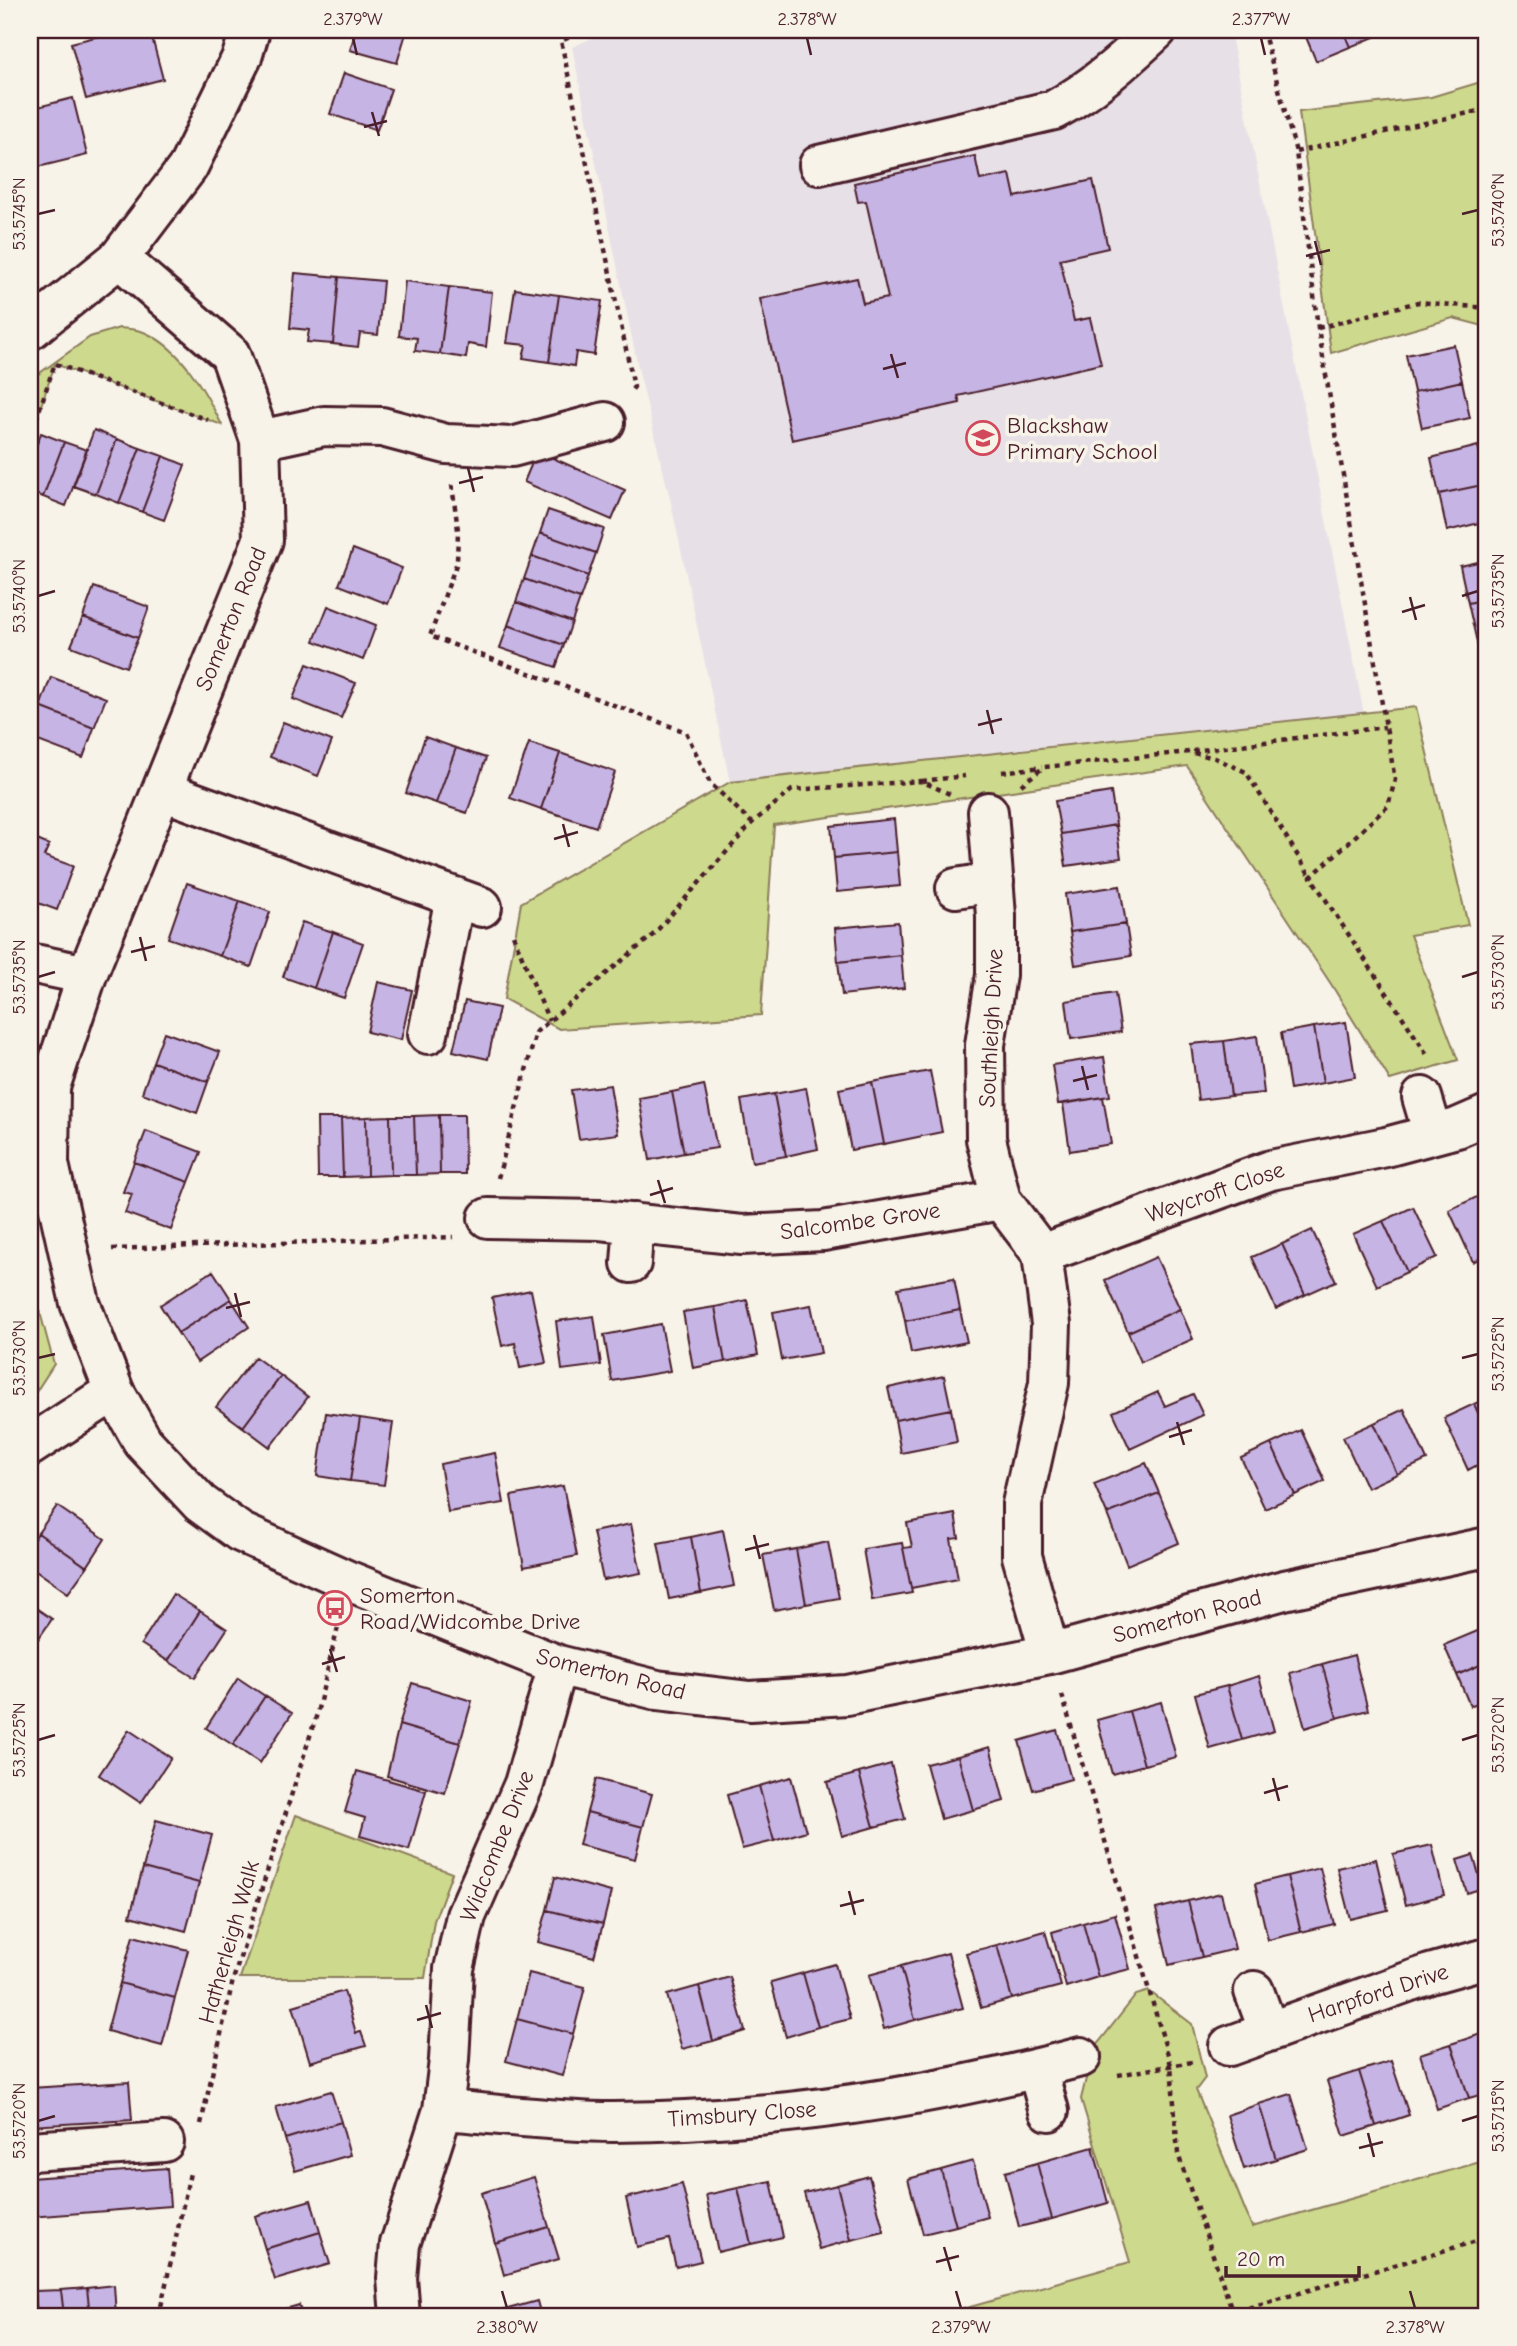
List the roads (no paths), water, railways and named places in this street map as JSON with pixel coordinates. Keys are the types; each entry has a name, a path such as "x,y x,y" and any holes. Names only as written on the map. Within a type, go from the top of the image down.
{"street":[{"path":"31,329 119,258 188,167 242,57 250,30"},
{"path":"819,165 1054,110 1070,102 1157,30"},
{"name":"Somerton Road","path":"119,258 230,354 260,440 263,540 87,975 50,1087 49,1164 80,1303 114,1391 143,1443 200,1503 240,1532 349,1581 558,1665 657,1690 750,1701 847,1695 1050,1654 1284,1590 1487,1547"},
{"path":"260,440 324,426 347,426 382,427 446,444 512,447 605,422"},
{"path":"163,791 468,902 446,941 428,1034"},
{"name":"Southleigh Drive","path":"988,812 994,882 996,975 985,1045 986,1139 1001,1200 1042,1254 1051,1324 1049,1383 1022,1504 1022,1556 1050,1654"},
{"path":"956,888 994,882"},
{"path":"30,963 87,975"},
{"path":"1422,1097 1433,1134"},
{"name":"Weycroft Close","path":"1042,1254 1270,1170 1433,1134 1487,1115"},
{"name":"Salcombe Grove","path":"488,1218 634,1223 742,1235 823,1231 1001,1200"},
{"path":"631,1263 634,1223"},
{"path":"30,1446 114,1391"},
{"name":"Widcombe Drive","path":"400,2316 397,2278 400,2244 443,2109 449,2060 454,1969 466,1916 524,1784 558,1665"},
{"name":"Harpford Drive","path":"1229,2046 1268,2029 1430,1974 1487,1958"},
{"path":"1254,1991 1268,2029"},
{"name":"Timsbury Close","path":"443,2109 610,2122 713,2119 851,2106 971,2085 1060,2062 1049,2111"},
{"path":"30,2151 164,2142"}],"place":[{"name":"Blackshaw Primary School","path":"983,438"},
{"name":"Somerton Road/Widcombe Drive","path":"335,1608"}]}
